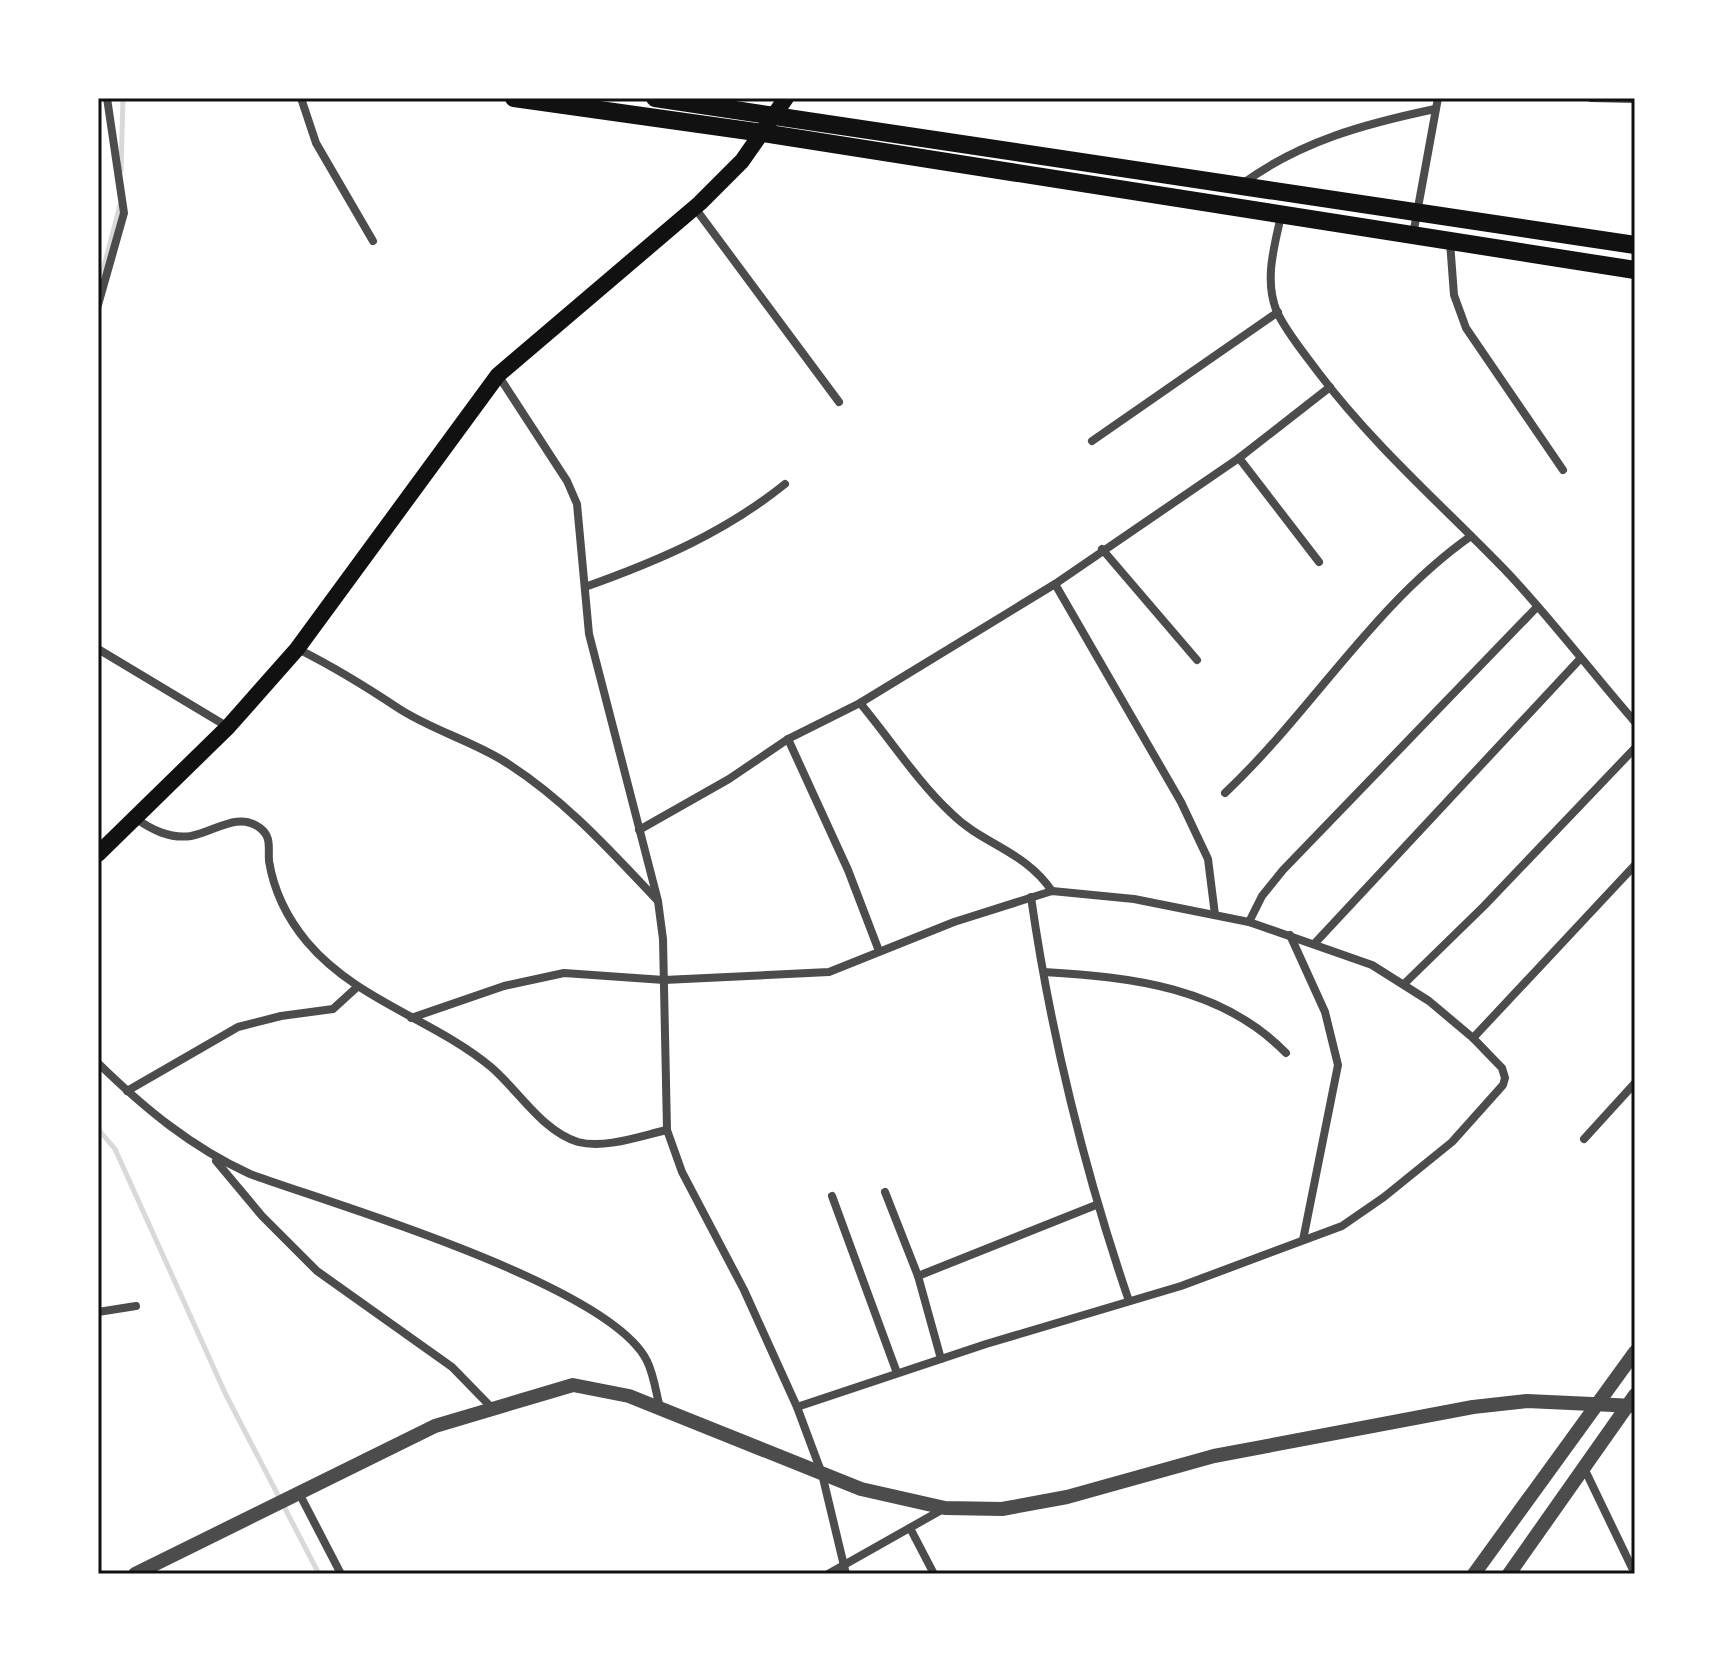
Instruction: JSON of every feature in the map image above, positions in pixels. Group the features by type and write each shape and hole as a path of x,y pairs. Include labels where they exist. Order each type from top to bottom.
{"main road":[{"path":"514,98 763,133 1635,270"},
{"path":"655,98 1635,245"},
{"path":"98,854 228,727 297,649 498,375 695,207 742,161 786,98"}],"street":[{"path":"98,305 124,213 107,98"},
{"path":"301,98 316,143 373,241"},
{"path":"1412,236 1438,98"},
{"path":"1591,98 1635,99"},
{"path":"1238,187 1276,160 1317,140 1363,125 1435,109"},
{"path":"695,207 839,402"},
{"path":"1281,216 1270,288 1278,312 1330,387 1393,460 1471,536 1635,722"},
{"path":"1450,241 1454,295 1466,328 1563,470"},
{"path":"1092,441 1278,312"},
{"path":"498,375 567,481 577,504 589,634 658,901 663,939 667,1130 682,1172 744,1290 797,1407 822,1474 846,1569"},
{"path":"639,830 716,787 788,739 860,703 1055,584 1239,458 1330,387"},
{"path":"1239,458 1319,562"},
{"path":"585,587 686,548 753,510 785,484"},
{"path":"1225,793 1262,758 1389,608 1437,560 1471,536"},
{"path":"1102,549 1197,660"},
{"path":"1055,584 1181,802 1208,859 1215,915"},
{"path":"1249,922 1262,896 1283,870 1536,608"},
{"path":"98,649 228,727"},
{"path":"297,649 347,673 399,709 503,761 538,785 608,847 658,901"},
{"path":"1315,943 1580,659"},
{"path":"860,703 950,812 969,828 1017,854 1041,875 1052,891"},
{"path":"788,739 848,870 879,951"},
{"path":"1404,984 1484,906 1635,748"},
{"path":"135,818 168,835 191,836 227,823 249,822 262,829 270,840 276,894 308,942 356,988 491,1067 564,1137 596,1145 667,1130"},
{"path":"1473,1038 1635,865"},
{"path":"411,1018 504,986 564,973 664,980 829,972 879,951 1052,891 1134,899 1249,922 1372,965 1404,984 1473,1038 1502,1068 1505,1078 1493,1097 1452,1142 1384,1197 1342,1226 1129,1301 797,1407"},
{"path":"1031,897 1044,972 1096,1205 1129,1301"},
{"path":"1290,935 1325,1012 1338,1065 1303,1240"},
{"path":"1044,972 1114,976 1160,984 1240,1016 1267,1033 1286,1053"},
{"path":"127,1091 238,1027 281,1016 333,1009 356,988"},
{"path":"98,1063 127,1091 213,1157 262,1216 317,1271 452,1367 492,1408"},
{"path":"1584,1139 1635,1083"},
{"path":"213,1157 250,1174 486,1260 571,1296 599,1312 647,1360 660,1409"},
{"path":"885,1192 918,1276 941,1359"},
{"path":"832,1196 897,1373"},
{"path":"918,1276 1096,1205"},
{"path":"98,1312 136,1306"},
{"path":"1474,1574 1635,1352"},
{"path":"135,1574 435,1426 573,1385 629,1396 861,1489 945,1508 1002,1509 1067,1497 1214,1456 1473,1407 1527,1401 1632,1402"},
{"path":"1509,1574 1632,1402"},
{"path":"1584,1468 1635,1574"},
{"path":"294,1498 341,1574"},
{"path":"828,1574 846,1569 945,1508"},
{"path":"910,1528 934,1574"}],"waterway":[{"path":"121,171 123,98"},
{"path":"98,289 120,205"},
{"path":"98,1129 115,1149 226,1395 319,1574"}]}
